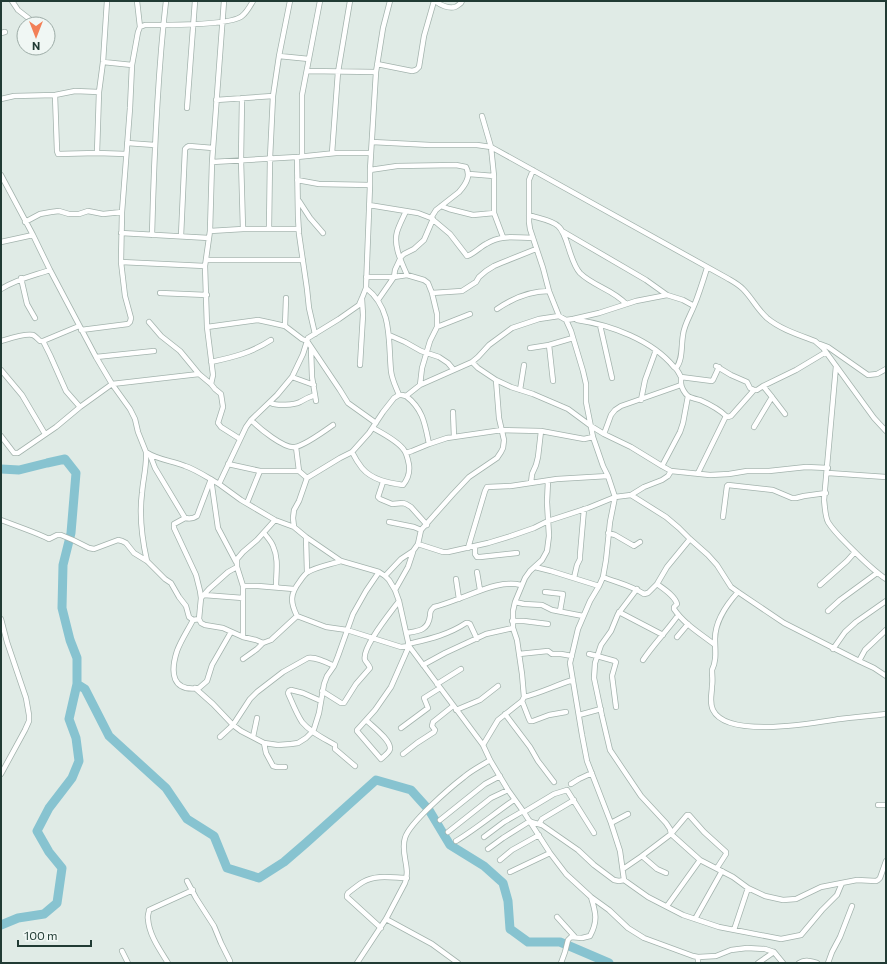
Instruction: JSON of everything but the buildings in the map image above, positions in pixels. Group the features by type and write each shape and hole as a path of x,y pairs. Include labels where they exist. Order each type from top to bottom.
{"street":[{"path":"12,1 18,10 26,16"},
{"path":"97,153 99,92 107,1"},
{"path":"43,341 80,328 128,324 130,322 131,318 125,296 121,262 122,212 132,65 140,27 137,1"},
{"path":"152,235 155,144 166,1"},
{"path":"187,108 195,1"},
{"path":"211,384 213,375 207,327 205,266 210,231 212,162 224,1"},
{"path":"140,27 145,25 222,23 241,17 253,1"},
{"path":"269,229 273,96 290,1"},
{"path":"316,334 309,308 308,289 299,229 296,171 299,157 302,95 320,1"},
{"path":"332,153 338,72 350,1"},
{"path":"219,484 246,427 251,420 271,403 292,377 303,354 308,338 359,305 366,288 370,170 376,72 383,28 390,1"},
{"path":"377,64 412,71 416,70 434,1 446,7 455,7 462,3 462,1"},
{"path":"279,56 309,59"},
{"path":"102,62 132,65"},
{"path":"306,71 376,72"},
{"path":"1,99 14,96 55,95 75,91 99,92"},
{"path":"55,95 58,154 126,154"},
{"path":"216,100 273,96"},
{"path":"242,98 243,229"},
{"path":"482,116 491,147 494,176 494,214 503,237"},
{"path":"372,142 477,145 491,147 740,286 758,309 772,322 819,344 874,418 886,431"},
{"path":"127,143 155,144"},
{"path":"181,236 185,149 189,146 213,148"},
{"path":"212,162 299,157 332,153 371,153"},
{"path":"370,170 397,166 461,165 466,166 469,172 465,183 459,192 436,210 424,240 414,249 401,257 395,270 394,277 378,300"},
{"path":"533,170 530,180 530,229 558,316"},
{"path":"469,174 494,176"},
{"path":"1,175 80,328 112,384 135,418 138,432 148,454 185,518"},
{"path":"297,180 319,184 370,185"},
{"path":"298,200 310,218 323,232"},
{"path":"369,205 418,213 432,218 452,237 467,256 486,244 503,237 533,238"},
{"path":"441,206 473,215 494,214"},
{"path":"25,222 40,214 60,211 74,214 88,211 103,214 122,212"},
{"path":"406,211 398,228 396,237 397,249 408,275"},
{"path":"529,215 558,225 562,231 574,263 580,273 589,280 622,299 626,304"},
{"path":"210,231 243,229 299,229"},
{"path":"562,231 646,280 667,295 683,300 694,306"},
{"path":"122,233 209,238"},
{"path":"1,242 33,235"},
{"path":"432,293 462,291 476,282 479,277 494,266 536,249"},
{"path":"206,260 303,260"},
{"path":"121,262 205,266"},
{"path":"676,368 679,365 686,323 694,306 707,268"},
{"path":"1,288 21,278 50,270"},
{"path":"366,277 394,277 408,275 424,280 428,283 437,314 437,327 430,341 422,368 420,385"},
{"path":"21,278 27,304 35,318"},
{"path":"366,288 371,291 384,311 389,335 392,378 399,395"},
{"path":"497,309 519,296 539,291 549,291"},
{"path":"160,293 206,295"},
{"path":"406,396 420,385 472,362 489,345 512,328 539,319 558,316 566,320 573,319 600,313 645,298 667,295"},
{"path":"285,326 286,298"},
{"path":"360,365 363,315 362,298"},
{"path":"437,327 470,314"},
{"path":"573,319 615,329 628,334 656,350 676,368 681,377 681,385 688,396 708,404 721,411 726,416"},
{"path":"207,327 258,320 285,326 307,341 348,403 374,426 401,446 408,459 410,474 403,485 383,482 365,472 352,452"},
{"path":"566,320 581,362 586,384 586,402 593,437 615,496 608,533 603,577 590,601 578,629 570,663 587,761 620,851 624,880"},
{"path":"149,322 161,336 180,351 199,374 221,394 223,407 218,423 221,427 240,439"},
{"path":"600,325 612,378"},
{"path":"1,341 24,335 34,335 40,341 43,341 66,391 80,407"},
{"path":"389,335 421,351 435,354 454,369"},
{"path":"530,348 549,345 573,338"},
{"path":"211,362 252,351 271,340"},
{"path":"819,344 828,346 868,375 877,374 886,369"},
{"path":"549,345 553,381"},
{"path":"311,347 312,377 316,401"},
{"path":"641,400 645,380 656,350"},
{"path":"96,357 154,351"},
{"path":"726,416 731,416 754,390 757,390 796,370 826,352"},
{"path":"472,362 496,380 568,409 604,434 631,447 671,471 710,475 806,467 886,477"},
{"path":"520,390 524,365"},
{"path":"836,366 826,493 824,500 827,521 855,552 877,573 886,579"},
{"path":"681,377 712,381 714,380 718,367 730,375 747,382 750,388 754,390"},
{"path":"1,370 22,395 45,434"},
{"path":"1,436 14,453 16,453 56,427 80,407 112,384 199,374"},
{"path":"292,377 314,385"},
{"path":"395,590 408,567 413,551 418,544 421,530 469,477 497,458 503,448 504,440 499,418 496,380"},
{"path":"604,434 611,415 621,406 681,385"},
{"path":"763,386 785,414"},
{"path":"271,403 274,405 299,403 309,396 314,395"},
{"path":"294,527 294,510 308,478 352,452 363,441 394,398 399,395 406,396 415,405 423,417 429,444"},
{"path":"662,466 680,432 688,396"},
{"path":"754,427 772,397"},
{"path":"453,412 454,437"},
{"path":"698,473 726,416"},
{"path":"251,420 282,444 296,447 333,425"},
{"path":"406,453 412,452 429,444 454,437 502,430 540,431 584,439 593,437"},
{"path":"531,483 532,474 538,458 540,431"},
{"path":"296,447 299,471"},
{"path":"148,454 194,469 275,520 294,527 306,538 341,561 379,572 385,576 395,590 399,601 408,645 482,745 514,800 523,811 550,853 566,874 628,928 644,938 698,957 716,956 731,950 747,948 766,949 774,952 783,963"},
{"path":"147,561 142,541 141,523 142,493 148,454"},
{"path":"228,464 260,471 299,471 308,478"},
{"path":"247,503 260,471"},
{"path":"418,544 443,552 468,548 511,536 615,496 631,495 644,487 662,480 668,476 671,471"},
{"path":"723,517 729,474"},
{"path":"468,548 487,487 511,486 557,479 608,476"},
{"path":"211,479 198,516 189,519 185,518 174,524 174,528 196,576 202,597 199,619 201,623 205,625 223,628 263,644"},
{"path":"211,479 218,528 236,564 243,586 243,636"},
{"path":"548,481 547,502 549,536 547,551 542,560 525,578 521,585 515,602 512,621 517,640 522,674 523,699 530,721 549,715 566,712"},
{"path":"383,482 378,497 380,499 392,504 406,504 411,507 427,525"},
{"path":"728,485 773,490 792,498 826,493"},
{"path":"631,495 666,517 708,554 731,587 738,592 784,623 886,676"},
{"path":"574,578 580,559 584,509"},
{"path":"1,520 16,524 49,538 57,535 62,536 83,546 94,549 118,540 126,543 134,553 147,561 171,583 186,606 189,617 193,620"},
{"path":"202,597 236,564 237,559 243,552 250,547 275,520"},
{"path":"389,522 414,527 421,530"},
{"path":"264,533 273,545 277,567 276,587"},
{"path":"608,533 615,535 634,546 640,542"},
{"path":"306,538 307,572"},
{"path":"603,577 628,585 644,594 647,594 658,584 667,567 690,539"},
{"path":"475,546 475,554 477,557 517,553"},
{"path":"385,576 400,559 413,551"},
{"path":"820,585 855,552"},
{"path":"341,561 307,572 294,589 292,595 293,607 297,616 326,627 347,630 401,648 442,636 468,622 477,639"},
{"path":"535,567 599,586"},
{"path":"195,688 213,704 232,725 264,743 286,745 298,743 306,738 312,732 316,722 326,676 334,666 353,614 379,572"},
{"path":"476,572 480,590"},
{"path":"828,611 840,600 877,573"},
{"path":"456,579 459,599"},
{"path":"406,633 418,631 424,628 427,625 432,608 480,590 503,584 521,585"},
{"path":"658,584 673,596 677,604 674,607 675,610 688,624 715,645"},
{"path":"243,586 294,589"},
{"path":"637,589 619,612 601,645 595,663 594,678 610,750 640,796 666,823 671,834 700,860 733,877 748,888 765,896 783,900 796,899 821,887 857,880 876,881 878,880 886,861"},
{"path":"545,592 563,594 560,611"},
{"path":"738,592 732,598 715,632 716,660 712,670 711,703 714,711 723,720 732,724 757,727 794,726 886,714"},
{"path":"202,597 244,598"},
{"path":"322,691 341,703 344,703 356,684 370,668 365,660 365,652 372,638 399,601"},
{"path":"833,648 845,632 856,622 886,601"},
{"path":"515,602 542,606 552,610 583,616"},
{"path":"619,612 664,635"},
{"path":"243,659 271,640 297,616"},
{"path":"1,618 7,642 26,698 29,715 29,721 25,730 1,774"},
{"path":"643,660 676,618"},
{"path":"193,620 199,619"},
{"path":"193,620 177,650 175,658 175,680 182,687 199,688 206,681 212,665 231,632"},
{"path":"512,621 548,624"},
{"path":"678,637 688,624"},
{"path":"423,665 486,634 513,628"},
{"path":"858,661 865,650 886,630"},
{"path":"366,720 384,737 389,745 390,749 388,753 381,759 357,732 357,730 366,720 375,710 390,687 408,645"},
{"path":"519,654 548,651 552,654 572,656"},
{"path":"589,654 616,662 612,676 616,707"},
{"path":"220,737 232,725 253,695 283,672 308,658 313,658 334,666"},
{"path":"401,728 428,708 424,698 461,669"},
{"path":"482,745 498,720 523,699 573,680"},
{"path":"403,754 434,732 435,730 432,726 433,722 454,708 480,700 498,686"},
{"path":"321,701 303,693 291,690 288,693 301,720 312,732 335,745 335,749 354,766"},
{"path":"579,716 600,709"},
{"path":"505,714 554,782"},
{"path":"253,737 257,718"},
{"path":"264,743 266,753 273,766 285,767"},
{"path":"357,963 381,928 406,884 408,872 404,849 405,837 420,817 432,805 465,776 490,760"},
{"path":"572,784 592,773"},
{"path":"440,820 485,784 500,776"},
{"path":"448,832 491,798 508,790"},
{"path":"484,837 504,822 554,794 565,790 568,791 594,833"},
{"path":"456,841 514,800"},
{"path":"538,824 542,819 574,800"},
{"path":"878,805 886,805"},
{"path":"611,824 628,814"},
{"path":"623,868 671,834 686,816 689,815 704,832 726,852 717,868"},
{"path":"488,849 530,822 542,825 578,850 594,865 614,880 624,880 648,897 683,915 719,927 780,939 801,935 837,895 842,883"},
{"path":"500,860 512,850 539,835"},
{"path":"510,872 550,853"},
{"path":"642,856 658,869 666,873"},
{"path":"667,906 700,860"},
{"path":"695,919 722,871"},
{"path":"381,928 347,897 348,893 371,878 408,878"},
{"path":"187,881 214,926 230,961"},
{"path":"734,930 748,888"},
{"path":"168,963 154,940 147,918 149,910 193,890"},
{"path":"561,963 568,940 571,937 582,938 590,936 596,920 591,897"},
{"path":"828,963 852,906"},
{"path":"557,917 574,937"},
{"path":"386,919 432,944 458,963"},
{"path":"122,951 128,963"},
{"path":"758,963 774,952"},
{"path":"698,957 698,963"},
{"path":"799,963 807,960 817,963"}],"waterway":[{"path":"1,469 19,470 65,459 76,473 71,533 63,565 62,608 70,640 77,658 77,684 69,719 76,738 79,761 72,778 49,808 37,831 49,852 62,868 57,903 44,914 18,918 1,925"},
{"path":"77,684 85,689 109,736 166,788 187,819 214,836 227,868 259,878 284,862 376,780 411,790 429,810 450,845 484,866 503,883 508,901 510,929 528,942 560,942 609,963"}]}
